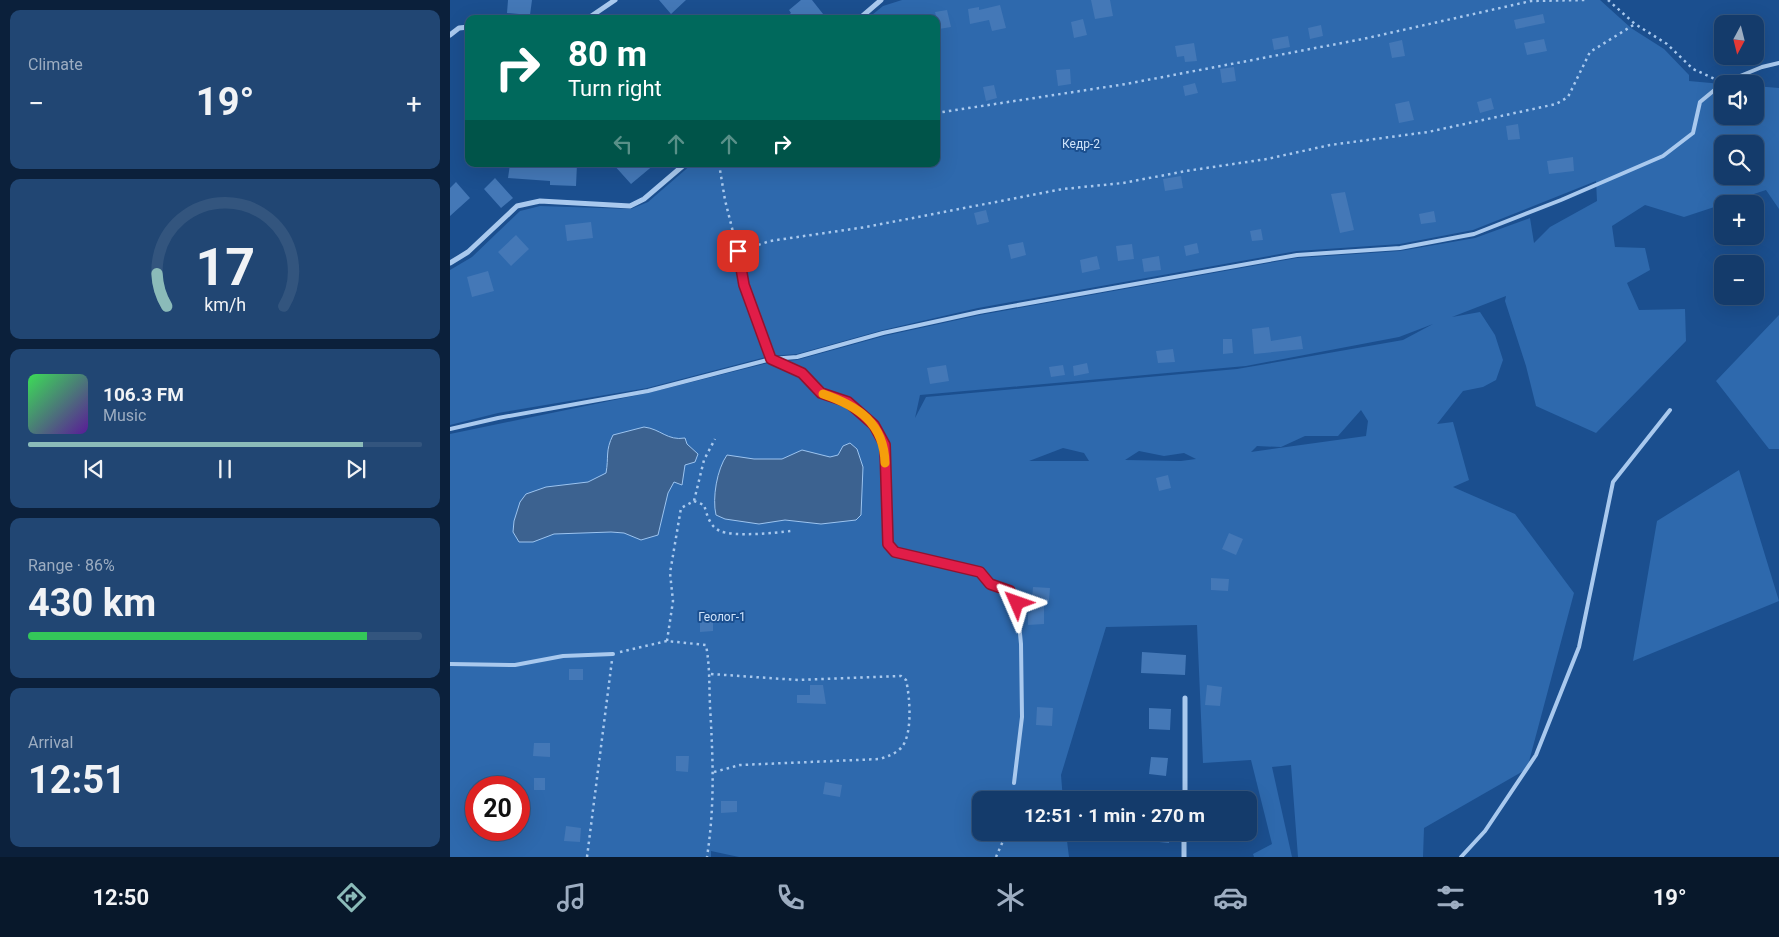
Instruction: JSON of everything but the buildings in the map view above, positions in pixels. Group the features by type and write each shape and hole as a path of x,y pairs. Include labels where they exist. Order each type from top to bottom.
{"street":[{"path":"593,15 615,0"},
{"path":"864,15 881,0"},
{"path":"450,35 459,28 465,27"},
{"path":"450,264 468,252 517,206 540,201 630,206 644,199 681,167"},
{"path":"1185,698 1185,791"},
{"path":"1184,841 1184,857"}],"lane":[{"path":"1741,75 1762,66 1779,63"},
{"path":"450,429 498,418 648,390 771,359 797,357 883,333 979,312 1287,256 1400,248 1474,234 1561,200 1664,156 1693,133 1700,102 1714,90"},
{"path":"738,251 744,285 771,359 802,373 821,393 848,402 874,425 885,445 888,544 895,552 980,572 990,584 1010,591 1017,603 1021,644 1022,717 1014,783"},
{"path":"1461,857 1485,831 1536,755 1579,648 1613,482 1670,410"},
{"path":"450,664 515,665 563,656 613,654"}],"path":[{"path":"940,112 1029,100 1173,75 1363,39 1531,1 1584,0"},
{"path":"1608,0 1635,24 1667,44 1693,69 1714,79"},
{"path":"720,167 725,200 738,251 770,241 866,227 1063,188 1123,183 1186,170 1267,159 1330,145 1428,132 1556,104 1568,97 1590,52 1635,24"},
{"path":"667,641 673,601 670,573 681,508 694,501 704,460 715,440"},
{"path":"694,501 704,505 708,520 720,531 763,535 791,531"},
{"path":"587,857 613,654 667,641 706,645 711,674 710,698 714,772 713,816 707,857"},
{"path":"711,674 798,680 900,676 906,680 910,695 908,736 902,747 892,755 880,759 740,765 714,772"},
{"path":"996,857 1003,841"}],"green space":[{"path":"902,0 1600,0 1631,28 1664,49 1689,75 1689,81 1714,83 1714,125 1764,125 1764,87 1779,88 1779,209 1766,190 1751,195 1714,195 1714,207 1684,217 1645,205 1612,226 1615,247 1645,248 1650,270 1627,283 1639,310 1685,309 1686,341 1596,433 1536,406 1526,366 1505,301 1506,296 1452,317 1480,312 1495,335 1503,360 1496,380 1483,387 1463,391 1437,424 1453,422 1469,480 1453,487 1515,514 1574,593 1527,769 1424,828 1423,857 1298,857 1291,765 1272,767 1292,857 1254,857 1253,854 1272,844 1251,760 1203,763 1197,625 1106,627 1061,775 1062,791 972,791 972,841 1067,841 1069,857 739,857 711,851 711,857 450,857 450,434 648,393 772,362 797,360 884,336 980,315 1297,258 1400,251 1475,238 1530,218 1534,243 1550,227 1597,201 1596,181 1473,230 1400,244 1297,251 978,308 883,330 797,354 770,356 647,388 498,413 450,425 450,270 472,257 520,211 540,206 631,209 648,202 689,167 940,167 940,15 872,15 883,6","holes":["1433,324 1403,340 1237,369 926,397 915,418 920,395 1246,366 1399,337","1361,410 1368,421 1366,436 1251,452 1257,446 1281,447 1305,436 1338,436","1063,448 1084,453 1089,461 1029,461","1139,451 1164,456 1184,453 1196,459 1181,461 1125,460"]},
{"path":"1779,315 1779,449 1769,449 1716,381"},
{"path":"1739,470 1779,601 1633,661 1657,521"}],"shaded area":[{"path":"644,427 673,438 685,438 687,444 698,454 695,462 685,465 682,485 674,482 668,493 658,535 641,540 624,533 611,532 554,534 533,542 519,542 513,532 514,521 520,502 526,494 546,487 588,482 606,473 608,450 613,435"},
{"path":"850,443 857,449 863,467 861,515 856,520 821,524 785,520 759,524 725,519 716,515 716,484 720,468 727,455 754,459 782,459 802,450 830,457 838,455 843,446"}],"slow traffic":[{"path":"823,394 848,402 874,425 885,445 885,463"}],"route":[{"path":"738,251 744,285 771,359 802,373 821,393 848,402 874,425 885,445 888,544 895,552 980,572 990,584 1010,591 1017,603"}],"park label":[{"name":"Кедр-2","path":"1081,144"},
{"name":"Геолог-1","path":"722,617"}]}
